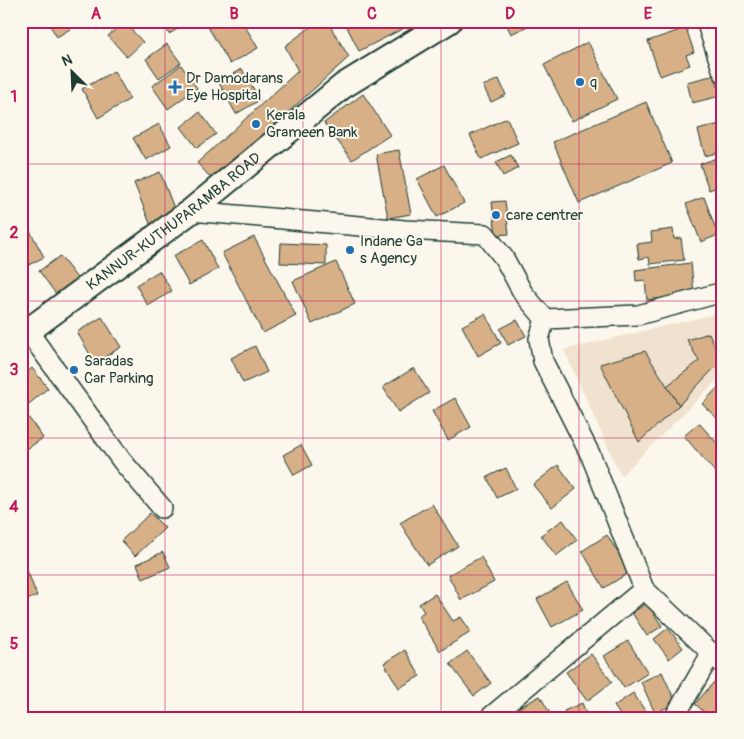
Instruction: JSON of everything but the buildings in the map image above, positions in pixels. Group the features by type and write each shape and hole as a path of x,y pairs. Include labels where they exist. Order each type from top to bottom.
{"main road":[{"name":"KANNUR-KUTHUPARAMBA ROAD","path":"24,333 191,211 343,86 443,23"}],"street":[{"path":"706,21 723,72"},
{"path":"191,211 405,230 485,234 504,258 523,293 545,319"},
{"path":"545,319 638,315 723,292"},
{"path":"545,319 538,339 543,361 591,456 644,589 717,659 674,718"},
{"path":"24,333 122,461 162,508"},
{"path":"489,718 644,589"}],"shaded area":[{"path":"723,312 723,374 621,476 564,350"}],"place":[{"name":"q","path":"580,82"},
{"name":"Dr Damodarans Eye Hospital","path":"175,87"},
{"name":"Kerala Grameen Bank","path":"256,124"},
{"name":"care centrer","path":"496,215"},
{"name":"Indane Ga s Agency","path":"350,250"},
{"name":"Saradas Car Parking","path":"74,370"}]}
